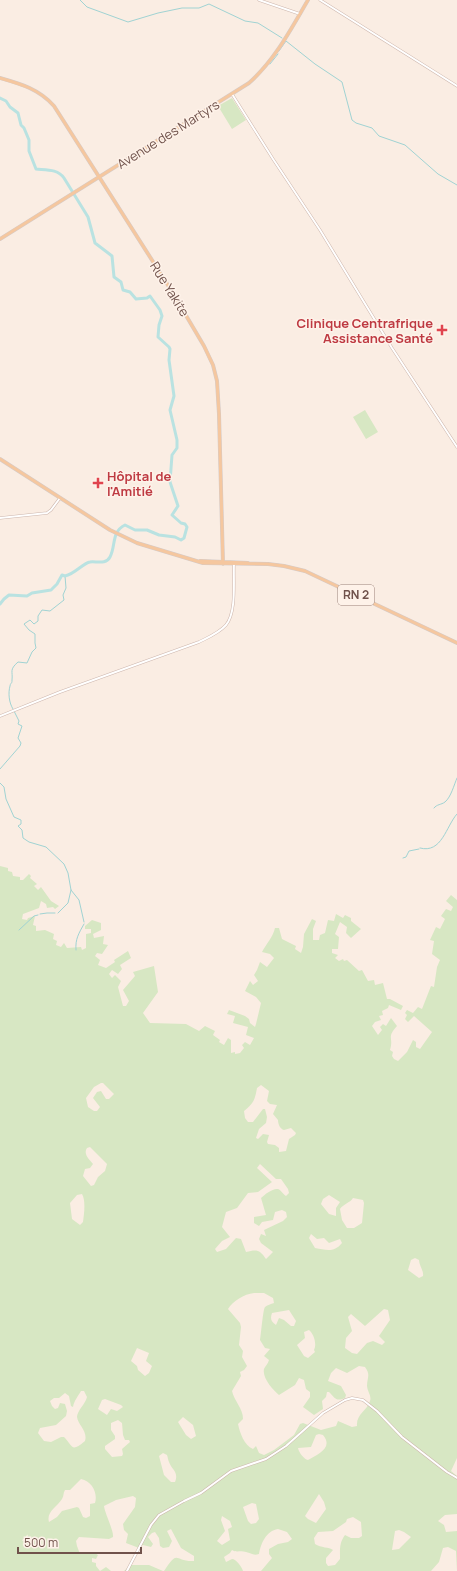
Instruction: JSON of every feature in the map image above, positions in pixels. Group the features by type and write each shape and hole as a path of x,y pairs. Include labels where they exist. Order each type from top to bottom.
{"main road":[{"name":"Avenue des Martyrs","path":"0,239 249,83 266,66 284,41 308,0"},
{"name":"Rue Yakite","path":"0,78 32,88 50,101 100,176 204,346 214,369 217,381 220,432 221,563"},
{"name":"RN 2","path":"0,459 117,534 155,549 197,561 284,566 305,570 457,643"}],"street":[{"path":"259,0 300,14"},
{"path":"320,0 457,86"},
{"path":"232,94 320,230 391,346 457,447"},
{"path":"0,518 48,513 60,498"},
{"path":"0,716 60,692 199,642 219,631 226,624 231,614 234,563"},
{"path":"127,1571 151,1525 159,1515 177,1504 201,1493 231,1471 266,1459 286,1446 323,1412 345,1400 352,1398 363,1400 377,1411 402,1436 447,1472 457,1478"}],"green space":[{"path":"232,98 246,120 232,129 218,106"},
{"path":"365,410 378,432 366,439 353,417"},
{"path":"0,866 8,868 8,871 12,872 13,876 20,877 20,880 23,880 29,874 31,876 30,878 37,884 34,886 38,890 41,887 51,901 59,906 55,909 53,907 47,908 46,904 41,901 39,908 23,914 22,919 27,920 28,918 35,916 33,925 36,926 36,931 45,930 54,934 53,939 57,941 56,945 61,947 64,943 67,948 81,947 82,950 86,948 86,934 91,933 91,929 85,929 85,926 92,920 101,923 101,930 93,934 94,938 104,936 103,944 108,945 102,954 97,953 95,956 100,960 98,965 106,968 115,962 114,960 128,951 131,958 120,965 122,969 118,974 112,970 109,974 112,978 115,975 121,981 118,987 123,1006 126,1006 129,1001 123,990 135,976 133,972 154,966 158,992 143,1013 150,1023 186,1024 199,1031 205,1026 215,1031 213,1035 224,1045 228,1038 231,1040 231,1053 235,1052 235,1054 240,1053 244,1048 242,1045 245,1042 250,1045 254,1038 246,1035 248,1027 233,1023 235,1016 227,1014 229,1010 245,1016 255,1027 261,1003 256,997 245,991 250,981 253,985 258,981 254,975 260,962 267,967 274,958 270,954 262,952 275,928 279,928 282,939 296,946 295,949 301,953 304,934 312,919 316,921 313,929 313,940 319,940 320,935 325,933 328,920 334,921 336,914 343,918 345,915 351,918 351,921 361,929 351,938 346,933 347,927 340,922 335,934 339,937 338,949 332,949 332,953 338,955 335,958 339,961 343,959 344,961 347,960 359,971 362,970 368,981 374,980 375,985 383,983 387,999 390,999 403,1006 401,1010 389,1005 388,1008 382,1011 383,1015 379,1016 381,1020 375,1022 372,1026 378,1035 382,1030 380,1027 383,1024 386,1026 391,1018 397,1026 391,1035 390,1050 393,1052 392,1056 394,1059 398,1061 407,1052 413,1040 416,1042 416,1047 420,1049 432,1032 414,1016 408,1022 405,1019 407,1015 405,1013 407,1010 413,1013 418,1007 422,1009 431,986 434,987 437,967 440,960 432,954 434,941 430,940 436,927 440,929 445,919 441,916 446,909 451,911 453,907 446,901 451,895 457,900 457,1458 451,1471 457,1476 457,1514 445,1515 438,1521 444,1525 446,1532 457,1531 457,1571 456,1551 448,1547 443,1548 439,1562 431,1571 261,1571 272,1558 269,1554 269,1549 292,1539 287,1532 278,1529 267,1535 261,1546 259,1554 254,1555 244,1551 232,1550 224,1557 226,1562 232,1559 235,1560 243,1571 164,1571 175,1558 194,1561 194,1556 181,1548 171,1529 167,1531 172,1541 169,1547 163,1548 160,1546 159,1538 155,1532 148,1537 153,1544 151,1547 143,1545 139,1548 126,1543 128,1534 124,1530 123,1524 135,1507 136,1498 133,1496 116,1500 104,1506 113,1537 109,1539 79,1537 76,1541 80,1554 91,1553 98,1555 96,1559 92,1558 92,1562 96,1563 96,1566 100,1571 0,1571","holes":["101,1083 103,1083 114,1094 109,1099 106,1099 101,1091 97,1092 93,1098 100,1107 97,1111 94,1111 88,1107 86,1098 94,1087","261,1085 269,1091 267,1101 270,1104 277,1105 273,1114 278,1120 280,1127 284,1130 291,1128 296,1133 289,1139 286,1151 279,1152 279,1148 275,1145 268,1144 267,1142 269,1135 263,1134 258,1139 256,1138 259,1129 266,1123 267,1117 265,1109 263,1109 253,1122 248,1122 245,1118 244,1111 254,1101 257,1088","90,1147 107,1164 105,1171 98,1177 94,1185 91,1186 83,1176 85,1169 90,1168 93,1164 86,1154 87,1148","260,1164 276,1179 281,1179 288,1189 289,1193 286,1196 280,1190 276,1189 271,1190 261,1198 266,1215 254,1217 254,1223 259,1226 262,1222 273,1220 275,1212 282,1210 286,1212 287,1217 283,1221 264,1230 266,1236 261,1234 259,1239 261,1243 273,1252 266,1259 258,1251 246,1252 241,1239 236,1238 226,1249 217,1252 215,1249 222,1241 230,1237 222,1227 226,1212 237,1208 248,1193 258,1192 272,1182 257,1168","82,1194 84,1200 84,1211 83,1222 80,1225 72,1219 70,1203 77,1195","329,1195 340,1202 336,1208 336,1216 329,1214 321,1204 323,1199","353,1198 363,1200 362,1223 354,1228 347,1228 342,1220 340,1209","311,1234 317,1239 324,1238 329,1243 340,1239 342,1243 339,1246 333,1250 315,1248 309,1238","415,1258 419,1260 423,1276 419,1278 408,1270 411,1260","254,1293 264,1293 273,1298 274,1303 265,1307 264,1309 260,1340 265,1348 270,1349 264,1356 269,1360 264,1369 266,1380 279,1395 295,1385 299,1378 304,1380 306,1389 310,1392 310,1397 303,1407 314,1415 323,1409 322,1401 326,1397 327,1392 329,1392 334,1398 345,1398 346,1395 341,1386 328,1381 331,1373 336,1368 347,1373 359,1366 365,1367 368,1374 367,1386 370,1399 369,1404 358,1418 357,1426 352,1427 338,1421 336,1426 321,1430 303,1423 300,1424 294,1435 274,1450 264,1455 259,1453 256,1446 253,1449 247,1445 241,1435 238,1424 243,1419 243,1415 232,1391 241,1376 240,1372 247,1366 242,1357 243,1351 239,1345 240,1323 228,1309 239,1298","384,1309 388,1310 390,1320 379,1336 385,1342 382,1345 373,1341 367,1343 357,1354 352,1353 345,1348 346,1338 352,1331 348,1317 351,1314 365,1326","289,1310 296,1321 294,1326 291,1326 279,1318 276,1325 271,1318 272,1313","309,1330 314,1339 315,1352 308,1358 304,1356 297,1345 305,1338 304,1332","137,1348 149,1353 146,1361 152,1366 149,1373 145,1376 131,1361","81,1391 84,1391 87,1397 78,1412 77,1417 84,1431 86,1437 85,1441 77,1447 73,1447 64,1437 51,1442 44,1441 38,1433 40,1428 56,1425 66,1416 67,1411 65,1404 60,1403 58,1408 55,1409 50,1401 54,1398 59,1398 65,1393 69,1396 71,1406 73,1407","105,1399 123,1407 117,1411 111,1409 107,1415 98,1409 102,1400","183,1417 193,1425 196,1436 191,1439 186,1435 178,1422","118,1420 122,1423 125,1440 129,1440 130,1442 122,1449 122,1456 112,1457 105,1449 105,1446 115,1439 115,1436 111,1430 111,1423","316,1435 323,1435 327,1444 323,1450 308,1460 301,1454 298,1448 311,1447","163,1453 167,1455 170,1465 176,1473 175,1482 171,1482 164,1475 159,1456","81,1479 88,1482 96,1495 95,1503 90,1504 90,1516 86,1518 83,1517 79,1508 77,1507 62,1511 57,1517 49,1522 48,1518 50,1512 62,1499 65,1490 70,1490","319,1494 326,1509 316,1523 305,1516","252,1503 256,1504 259,1519 256,1523 251,1524 248,1521 243,1507","222,1516 230,1521 232,1527 228,1529 230,1540 222,1545 217,1541 225,1531 221,1520","353,1517 361,1522 362,1536 359,1538 351,1538 345,1535 341,1544 340,1559 335,1565 328,1566 326,1563 326,1558 333,1550 315,1544 314,1538 318,1532 333,1531 346,1522 347,1519","399,1530 411,1537 399,1549 392,1550 395,1531"]},
{"path":"131,1565 149,1565 163,1571 124,1571"},
{"path":"106,1567 111,1571 100,1571"}],"waterway":[{"path":"80,0 87,7 128,22 158,13 182,8 199,8 209,4 245,21 258,23 282,38"},
{"path":"279,51 286,41 315,64 342,82 352,120 356,123 372,128 379,136 405,145 438,174 457,185"},
{"path":"270,64 278,54"},
{"path":"0,98 6,101 10,107 18,113 21,125 24,128 29,140 29,151 36,169 55,171 64,178 88,217 95,243 112,256 114,277 121,282 123,290 130,292 136,299 147,298 150,296 160,310 162,316 159,325 158,337 170,349 169,360 174,396 170,410 177,440 177,448 172,455 170,482 178,506 172,515 187,527 184,538 181,540 175,537 159,535 147,530 135,530 125,525 118,531 114,540 112,553 106,561 87,563 69,575 62,575 57,584 51,590 32,593 27,596 9,595 0,604"},
{"path":"13,709 9,695 9,689 12,683 12,669 18,662 27,663 32,652 36,648 35,634 24,624 30,620 34,624 38,621 38,616 42,610 50,611 64,600 63,595 66,588 65,576"},
{"path":"0,769 21,743 18,738 22,726 18,724 19,721 14,711"},
{"path":"434,808 447,800 457,778"},
{"path":"0,783 4,787 6,799 14,817 21,820 21,824 18,826 22,830 23,838 29,842 46,847 64,864 68,873 71,890 79,900 84,922"},
{"path":"420,848 427,849 434,847 443,838 457,814"},
{"path":"403,858 406,857 409,851 419,849"},
{"path":"58,913 68,903 71,890"},
{"path":"40,914 55,913"},
{"path":"19,930 34,916 38,915"},
{"path":"76,950 77,939 84,924"}],"place":[{"name":"Clinique Centrafrique Assistance Santé","path":"442,330"},
{"name":"Hôpital de l'Amitié","path":"98,483"}]}
